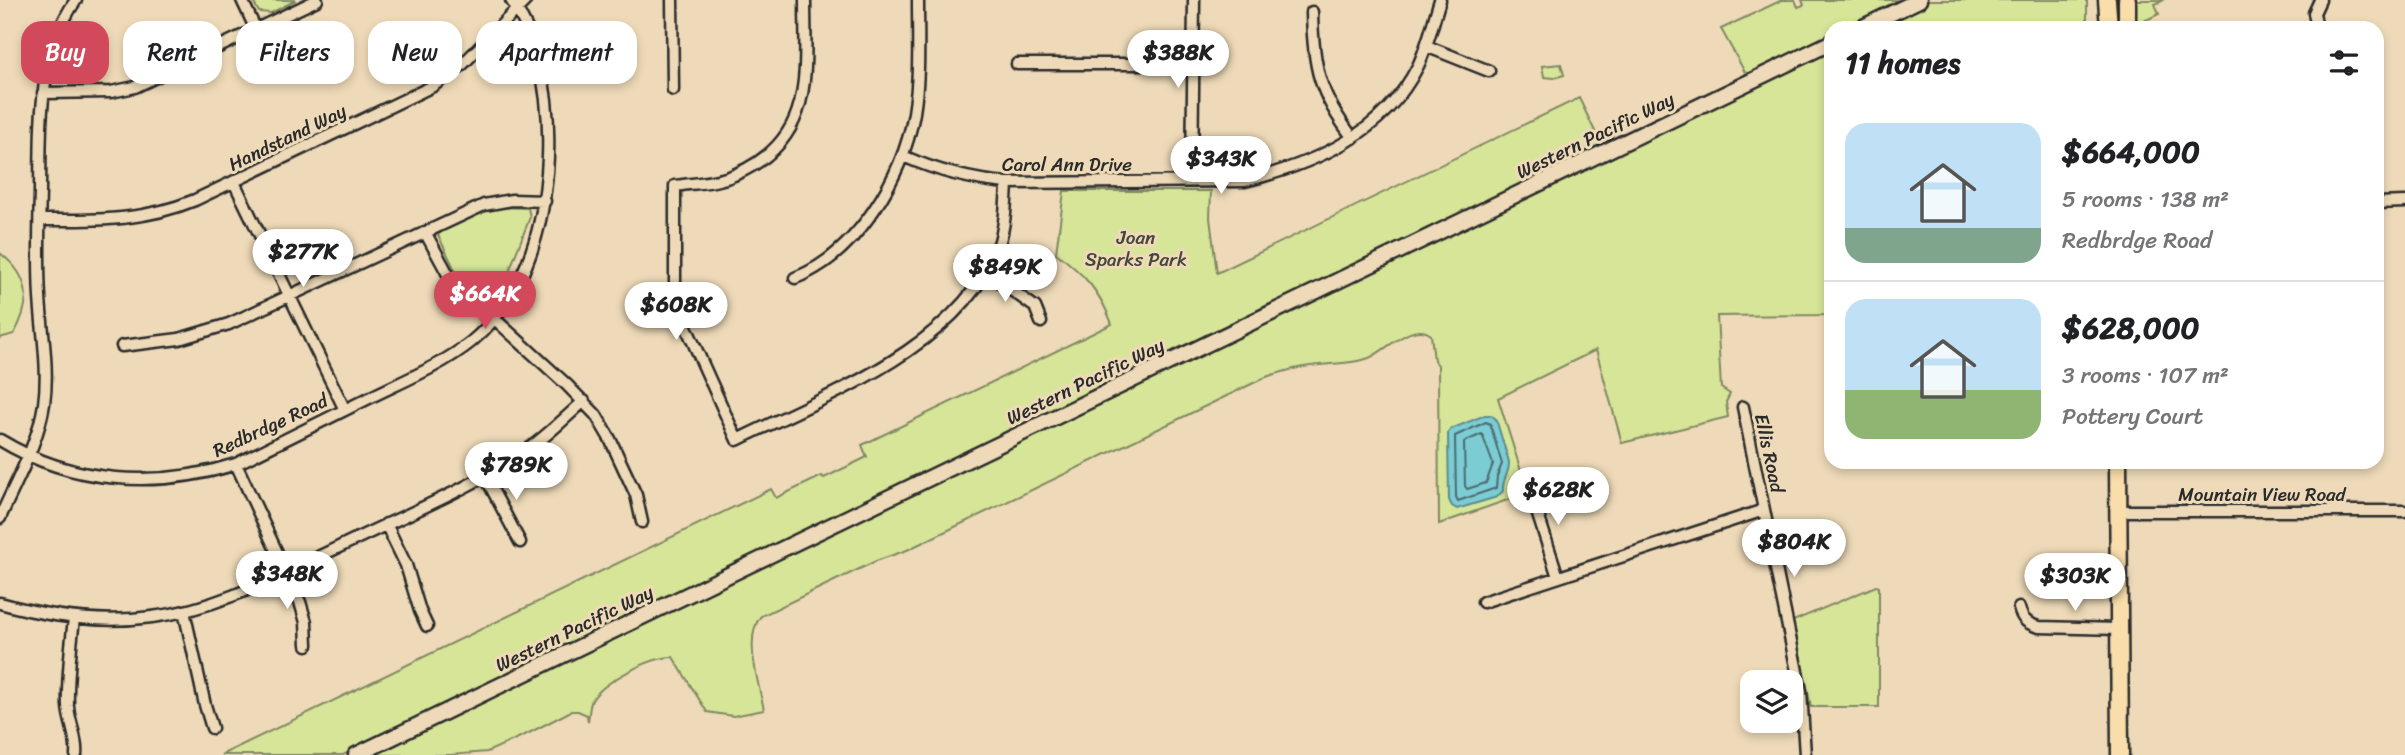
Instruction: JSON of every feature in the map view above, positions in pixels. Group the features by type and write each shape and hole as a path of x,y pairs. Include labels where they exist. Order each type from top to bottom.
{"main road":[{"path":"2107,0 2108,21"},
{"path":"2127,0 2127,21"},
{"path":"2118,469 2120,755"}],"street":[{"path":"0,518 39,426 46,384 40,292 43,93 56,37 76,0"},
{"path":"242,0 252,21"},
{"path":"274,21 317,0"},
{"name":"Handstand Way","path":"40,220 112,220 155,214 234,182 433,86 461,66 514,4 526,0"},
{"path":"672,0 673,90"},
{"path":"805,0 805,87 796,120 778,145 732,177 675,186 675,302 737,440 884,367 916,345 957,309 986,272 999,246 1007,183"},
{"path":"795,278 806,274 830,257 873,215 903,156 914,112 918,71 918,0"},
{"path":"1192,181 1194,0"},
{"name":"Carol Ann Drive","path":"903,156 954,175 979,181 1007,183 1245,181 1280,172 1312,160 1353,138 1390,108 1418,67 1440,0"},
{"path":"1876,21 1919,0"},
{"name":"Redbrdge Road","path":"0,440 28,456 84,474 134,480 178,478 236,464 453,355 472,341 510,296 528,260 545,201 548,148 544,87 532,41 514,4"},
{"path":"1312,12 1318,79 1337,117 1353,138"},
{"path":"43,93 111,92 135,87 236,39"},
{"path":"1426,46 1489,71"},
{"name":"Western Pacific Way","path":"356,755 1824,46"},
{"path":"1017,64 1195,64"},
{"path":"234,182 345,410"},
{"path":"122,346 160,342 229,324 495,202 545,201"},
{"path":"2384,203 2405,202"},
{"path":"425,232 450,278 596,415 636,495 642,522"},
{"path":"986,272 1035,307 1041,322"},
{"path":"0,603 74,618 128,619 184,611 234,596 485,476 524,452 584,401"},
{"name":"Ellis Road","path":"1743,407 1801,691 1805,755"},
{"path":"236,464 304,612 307,645"},
{"path":"485,476 520,542"},
{"path":"1530,487 1558,577"},
{"path":"1483,601 1764,510"},
{"name":"Mountain View Road","path":"2118,511 2405,511"},
{"path":"386,524 407,565 419,611 427,626"},
{"path":"2019,608 2023,618 2039,627 2119,629"},
{"path":"184,611 212,728"},
{"path":"74,618 68,688 69,716 76,755"}],"green space":[{"path":"252,0 296,0 271,13 259,12"},
{"path":"1782,0 1795,0 1798,7 1804,5 1802,0 1905,0 1861,21 1824,21 1824,39 1747,76 1721,29"},
{"path":"1925,0 2087,0 2087,21 1882,21"},
{"path":"2133,0 2164,0 2155,4 2159,14 2144,21 2133,21"},
{"path":"1824,49 1824,315 1717,316 1721,388 1730,394 1726,402 1728,417 1622,443 1596,350 1498,398 1521,471 1512,481 1513,498 1439,524 1438,365 1434,360 1431,335 1416,331 1363,360 1306,366 1266,377 907,550 876,561 761,616 753,636 753,648 764,710 733,716 707,712 673,657 664,658 641,666 607,685 592,700 588,722 587,715 571,711 487,752 365,755"},
{"path":"1561,64 1564,75 1544,77 1542,66"},
{"name":"Joan Sparks Park","path":"1579,98 1602,146 343,755 221,755 771,489 776,498 822,476 824,478 867,457 862,445 1112,324 1090,284 1056,253 1064,191 1211,191 1210,218 1217,273"},
{"path":"494,207 528,208 530,217 500,295 486,299 455,270 438,235 457,221"},
{"path":"0,253 18,271 23,281 26,301 14,334 0,338"},
{"path":"1879,587 1879,707 1811,707 1793,621"}],"water":[{"path":"1485,415 1496,419 1509,462 1503,491 1497,497 1457,509 1449,500 1448,433 1451,429"}]}
